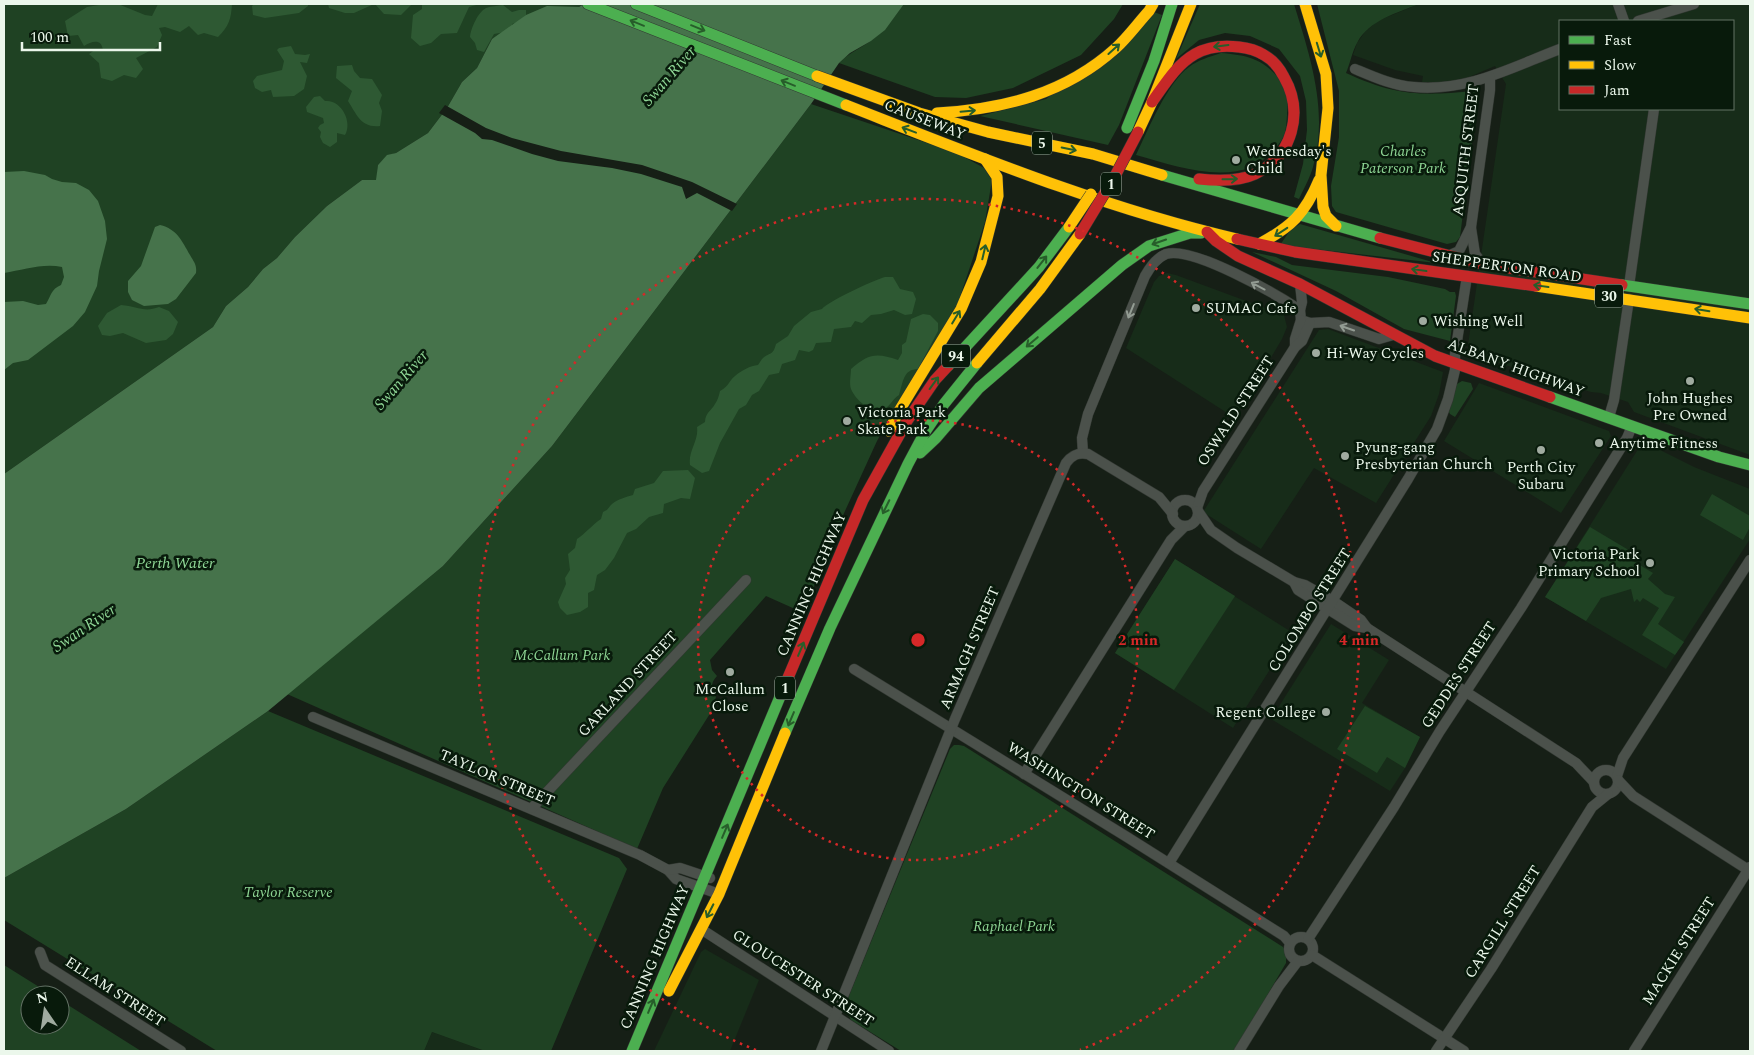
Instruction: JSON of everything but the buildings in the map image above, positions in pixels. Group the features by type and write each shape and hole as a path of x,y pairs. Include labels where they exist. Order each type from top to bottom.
{"main road":[{"name":"CAUSEWAY","path":"588,4 834,101 1063,188 1207,232 1259,244"},
{"name":"CAUSEWAY","path":"636,4 841,86 919,113 988,132 1093,154 1301,216"},
{"path":"919,113 974,111 1023,101 1052,91 1079,77 1117,48 1153,4"},
{"name":"CANNING HIGHWAY","path":"632,1051 864,500 907,421 935,380 1039,267 1069,227 1101,178 1122,136 1154,61 1172,4"},
{"path":"1152,102 1191,4"},
{"path":"1305,4 1326,74 1328,90 1321,175 1323,207 1326,216 1336,226"},
{"path":"1152,102 1179,67 1189,58 1213,47 1230,45 1251,49 1268,56 1284,75 1291,91 1294,106 1292,134 1286,148 1269,167 1257,174 1242,179 1207,180 1164,174"},
{"name":"CANNING HIGHWAY","path":"643,1051 668,993 719,894 768,772 830,628 925,432 964,378 1040,289 1080,234 1115,176 1152,102"},
{"path":"864,500 877,454 903,404 961,309 982,262 998,196 997,177 985,159"},
{"path":"1259,244 1281,232 1301,216 1310,201 1321,175"},
{"name":"SHEPPERTON ROAD","path":"1301,216 1482,264 1750,304"},
{"path":"908,464 931,444 979,388 1127,261 1157,242 1190,233 1207,232"},
{"name":"ALBANY HIGHWAY","path":"1207,232 1215,241 1240,257 1300,284 1435,356 1719,457 1750,465"},
{"name":"SHEPPERTON ROAD","path":"1259,244 1295,252 1750,318"},
{"name":"ALBANY HIGHWAY","path":"1719,457 1734,468 1750,474"}],"street":[{"path":"1618,4 1624,20"},
{"path":"1647,20 1664,18 1694,4"},
{"path":"1356,70 1383,80 1412,87 1452,87 1490,77 1559,48"},
{"name":"ASQUITH STREET","path":"1482,264 1475,254 1471,227 1490,90 1490,77"},
{"path":"1629,286 1654,110"},
{"name":"ASQUITH STREET","path":"1446,256 1459,251 1471,227"},
{"path":"1393,335 1379,339 1329,322 1304,318 1284,300 1245,279 1184,254 1165,255 1150,266 1088,414 1082,438 1083,453 1092,456 1159,497 1193,503 1211,530 1294,582 1306,585 1330,605 1361,620 1367,628 1576,763 1602,794 1611,793 1633,796"},
{"path":"1455,362 1467,276"},
{"path":"1300,284 1304,318"},
{"path":"1609,417 1614,400 1629,299"},
{"name":"OSWALD STREET","path":"1197,509 1203,490 1295,347 1302,341 1304,318"},
{"name":"COLOMBO STREET","path":"1169,864 1416,467 1437,429 1448,399 1455,362"},
{"name":"GEDDES STREET","path":"1308,939 1362,858 1620,449 1632,426"},
{"name":"ARMAGH STREET","path":"821,1051 952,728 1066,464 1070,457 1083,453"},
{"name":"OSWALD STREET","path":"1182,501 1203,490"},
{"path":"1159,497 1180,525 1211,530"},
{"path":"1171,540 1175,505 1182,501"},
{"path":"1024,774 1171,540 1196,520 1197,509"},
{"path":"1611,793 1618,784 1624,758 1750,560"},
{"name":"GARLAND STREET","path":"532,808 746,580"},
{"name":"WASHINGTON STREET","path":"854,669 952,728 1284,936 1290,943"},
{"name":"TAYLOR STREET","path":"313,717 640,855 668,870 676,879 719,894"},
{"path":"1595,785 1596,776 1624,758"},
{"path":"1576,763 1610,771 1633,796 1750,870"},
{"name":"CARGILL STREET","path":"1592,807 1595,785"},
{"name":"CARGILL STREET","path":"1436,1051 1492,969 1592,807 1611,793"},
{"name":"TAYLOR STREET","path":"668,870 680,868 724,882"},
{"name":"MACKIE STREET","path":"1634,1051 1750,870"},
{"name":"GLOUCESTER STREET","path":"701,929 890,1051"},
{"path":"1240,1051 1279,986 1298,961 1308,959 1312,954 1313,948 1308,939 1298,937 1290,943 1288,962 1279,986"},
{"name":"ELLAM STREET","path":"40,952 45,964 181,1051"},
{"path":"1290,954 1298,961"},
{"path":"1312,954 1464,1051"}],"shaded area":[{"path":"118,4 152,16 158,4 232,4 229,22 218,37 204,33 198,35 189,26 180,32 165,27 159,28 162,35 157,47 136,58 143,69 136,78 124,75 112,81 101,78 99,63 89,54 96,49 103,51 101,44 93,42 84,46 78,35 68,36 65,21 87,7"},
{"path":"254,4 308,4 308,6 299,13 265,18 253,15 252,6"},
{"path":"328,4 374,4 354,13 345,13 329,8"},
{"path":"375,4 412,4 401,15 384,14"},
{"path":"422,4 480,4 469,7 457,33 441,34 431,43 420,46 411,38 413,15 422,9"},
{"path":"1419,4 1750,4 1750,455 1634,412 1628,402 1473,355 1468,345 1506,84 1495,66 1455,83 1422,82 1423,76 1395,70 1353,55 1357,43 1377,21"},
{"path":"503,5 512,12 526,10 526,15 518,22 512,24 512,27 505,32 494,34 484,52 477,50 475,43 470,37 473,25 486,8"},
{"path":"291,46 295,54 310,54 307,63 300,62 307,76 304,89 294,96 273,97 271,90 262,92 255,88 253,81 257,76 282,70 284,61 277,50"},
{"path":"352,65 360,78 372,79 382,95 379,103 382,111 380,126 368,125 360,120 348,101 352,91 336,78 337,66"},
{"path":"320,96 325,101 331,101 340,107 348,124 345,135 337,133 337,142 330,147 323,143 320,137 321,132 318,128 324,123 323,118 307,112 306,107 314,97"},
{"path":"1167,273 1284,315 1287,327 1282,339 1235,418 1126,348 1154,282 1159,276"},
{"path":"885,277 893,277 900,289 913,292 916,299 912,314 905,315 894,310 871,315 862,323 855,321 851,327 834,329 831,342 816,343 813,350 809,352 799,350 795,360 782,364 779,373 769,375 759,391 752,395 746,405 739,409 720,443 709,471 702,473 690,465 697,427 705,422 706,416 716,402 720,391 733,378 740,372 758,365 763,358 772,352 776,344 788,336 794,326 811,312 822,309 832,301"},
{"path":"121,305 145,309 159,307 169,311 178,322 173,334 166,340 146,343 123,333 110,336 102,335 98,326 107,313"},
{"path":"923,314 930,315 938,323 938,331 918,369 909,371 906,374 899,395 887,407 877,410 868,407 859,401 851,389 851,369 862,360 878,355 898,360 902,353 902,345 906,342 911,319"},
{"path":"1328,329 1443,372 1439,394 1431,416 1376,503 1314,468 1261,549 1203,512 1319,330"},
{"path":"1479,383 1609,431 1611,436 1561,513 1444,441"},
{"name":"Victoria Park Primary School","path":"1642,443 1648,444 1694,467 1750,489 1750,539 1666,669 1545,597"},
{"path":"688,470 695,478 690,499 681,498 664,504 663,513 649,517 636,529 627,533 614,558 605,570 597,575 594,590 588,593 588,607 580,612 567,615 560,608 558,602 566,584 565,578 570,570 568,554 575,548 577,539 601,519 603,512 612,504 619,499 633,495 635,489 654,483 663,471"},
{"path":"1175,559 1293,633 1233,728 1115,653"},
{"name":"Regent College","path":"1331,624 1389,660 1362,703 1420,737 1405,768 1390,791 1271,719"},
{"path":"705,949 759,980 730,1051 654,1051 701,952"},
{"path":"432,1032 485,1051 424,1051"}],"green space":[{"path":"4,4 584,4 492,39 477,68 462,82 447,108 428,133 396,153 387,156 378,165 377,180 362,180 327,206 295,237 277,258 263,269 248,287 226,306 213,327 4,474"},
{"path":"904,4 1123,4 1114,19 1081,55 1013,88 966,98 935,97 839,63 882,32"},
{"path":"1200,4 1294,4 1316,84 1319,126 1313,167 1299,199 1294,197 1303,164 1307,130 1306,101 1300,76 1279,49 1250,36 1225,33 1199,40 1176,59"},
{"name":"Charles Paterson Park","path":"1317,4 1419,4 1384,18 1369,28 1357,43 1346,73 1364,81 1394,90 1423,94 1474,91 1478,94 1460,237 1456,242 1447,244 1336,212 1332,206 1331,186 1339,137 1339,91"},
{"path":"1154,12 1162,15 1119,125 1108,145 980,116 1046,99"},
{"path":"1221,53 1245,56 1259,62 1278,77 1287,94 1287,119 1283,137 1276,147 1252,167 1224,172 1194,170 1136,155 1166,95 1181,74 1196,62"},
{"name":"McCallum Park","path":"811,104 957,153 984,168 992,180 985,222 956,309 897,404 877,441 829,546 804,613 766,596 710,660 712,670 717,676 712,684 716,697 711,712 663,788 637,849 287,694 443,566 552,446"},
{"path":"1300,224 1436,263 1280,245 1291,229"},
{"path":"1252,252 1276,257 1292,265 1388,277 1455,292 1450,341 1404,329 1336,291"},
{"path":"1462,381 1471,383 1473,389 1455,417 1449,412 1457,384"},
{"path":"1712,494 1750,516 1750,527 1743,540 1700,515"},
{"path":"1590,527 1637,555 1633,561 1653,573 1648,579 1665,594 1675,597 1658,624 1684,642 1675,655 1642,635 1659,608 1643,598 1640,602 1637,599 1634,602 1631,589 1601,598 1586,621 1545,597"},
{"path":"1175,559 1235,596 1174,690 1115,653"},
{"path":"1365,706 1420,737 1405,768 1387,757 1377,773 1337,749"},
{"name":"Taylor Reserve","path":"268,711 619,858 627,869 551,1051 485,1051 432,1032 424,1051 217,1051 4,920 4,878 126,809"},
{"name":"Raphael Park","path":"954,745 964,746 1283,947 1286,952 1286,963 1235,1051 901,1051 851,1020 846,1009 846,1003 950,749"},
{"path":"4,965 36,985 20,985 20,1035 70,1035 70,1006 141,1051 4,1051"}],"water":[{"name":"Perth Water","path":"584,4 904,4 885,30 871,41 850,53 839,63 811,104 552,446 443,566 268,711 126,809 4,878 4,474 213,327 226,306 248,287 263,269 277,258 295,237 327,206 362,180 376,180 378,165 387,155 396,153 428,133 447,108 462,82 477,68 492,39 526,15 547,6 579,7"},
{"path":"24,171 45,175 62,182 76,183 89,190 98,201 105,221 107,239 97,286 85,312 73,326 28,360 13,363 4,370 4,302 23,301 38,305 46,304 53,291 61,285 64,277 62,267 55,266 40,266 4,273 4,172"},
{"path":"160,225 171,229 178,236 195,264 196,273 176,299 168,304 144,306 132,300 128,292 128,281 141,266 155,227"}],"pier":[{"path":"445,105 486,128 512,138 561,151 642,165 692,182 737,204 732,211 697,193 686,199 682,187 641,174 558,161 492,140 482,139 475,133 439,113"}],"traffic: fast":[{"path":"588,4 846,105"},
{"path":"636,4 817,76"},
{"path":"1127,128 1154,61 1172,4"},
{"path":"1162,175 1380,238"},
{"path":"948,366 1039,267 1069,227"},
{"path":"920,453 936,438 979,388 1122,265 1149,246 1190,233 1201,233"},
{"path":"1622,285 1750,304"},
{"path":"785,733 830,628 908,464 925,432 944,404 977,363"},
{"path":"1550,397 1719,457 1750,465"},
{"path":"632,1051 782,692"}],"traffic: slow":[{"path":"937,113 986,108 1010,103 1055,88 1096,64 1116,48 1129,35 1153,4"},
{"path":"1138,132 1191,4"},
{"path":"1305,4 1326,74 1328,108 1321,175 1323,207 1326,216 1336,226"},
{"path":"817,76 919,113 988,132 1093,154 1162,175"},
{"path":"846,105 1088,196 1137,212 1237,239"},
{"path":"889,431 899,411 961,309 981,262 998,196 997,177 985,159"},
{"path":"1259,244 1280,232 1296,218 1308,202 1319,180"},
{"path":"1069,227 1091,194"},
{"path":"977,363 1040,289 1080,234"},
{"path":"1536,286 1750,318"},
{"path":"669,991 719,894 785,733"}],"traffic: jam":[{"path":"1152,102 1171,75 1188,58 1200,51 1211,48 1233,46 1261,53 1270,59 1282,74 1290,90 1294,118 1286,145 1278,156 1268,166 1248,177 1227,180 1199,179"},
{"path":"1080,234 1115,176 1138,132"},
{"path":"1207,232 1216,241 1238,256 1300,284 1435,356 1550,397"},
{"path":"1380,238 1482,264 1622,285"},
{"path":"1237,239 1295,252 1536,286"},
{"path":"782,692 863,500 907,421 935,380 948,366"}],"place":[{"name":"Wednesday's Child","path":"1236,160"},
{"name":"SUMAC Cafe","path":"1196,308"},
{"name":"Wishing Well","path":"1423,321"},
{"name":"Hi-Way Cycles","path":"1316,353"},
{"name":"John Hughes Pre Owned","path":"1690,381"},
{"name":"Victoria Park Skate Park","path":"847,421"},
{"name":"Anytime Fitness","path":"1599,443"},
{"name":"Perth City Subaru","path":"1541,450"},
{"name":"Pyung-gang Presbyterian Church","path":"1345,456"},
{"name":"Victoria Park Primary School","path":"1650,563"},
{"name":"McCallum Close","path":"730,672"},
{"name":"Regent College","path":"1326,712"}],"water label":[{"name":"Swan River","path":"669,76"},
{"name":"Swan River","path":"401,380"},
{"name":"Swan River","path":"84,628"}]}
